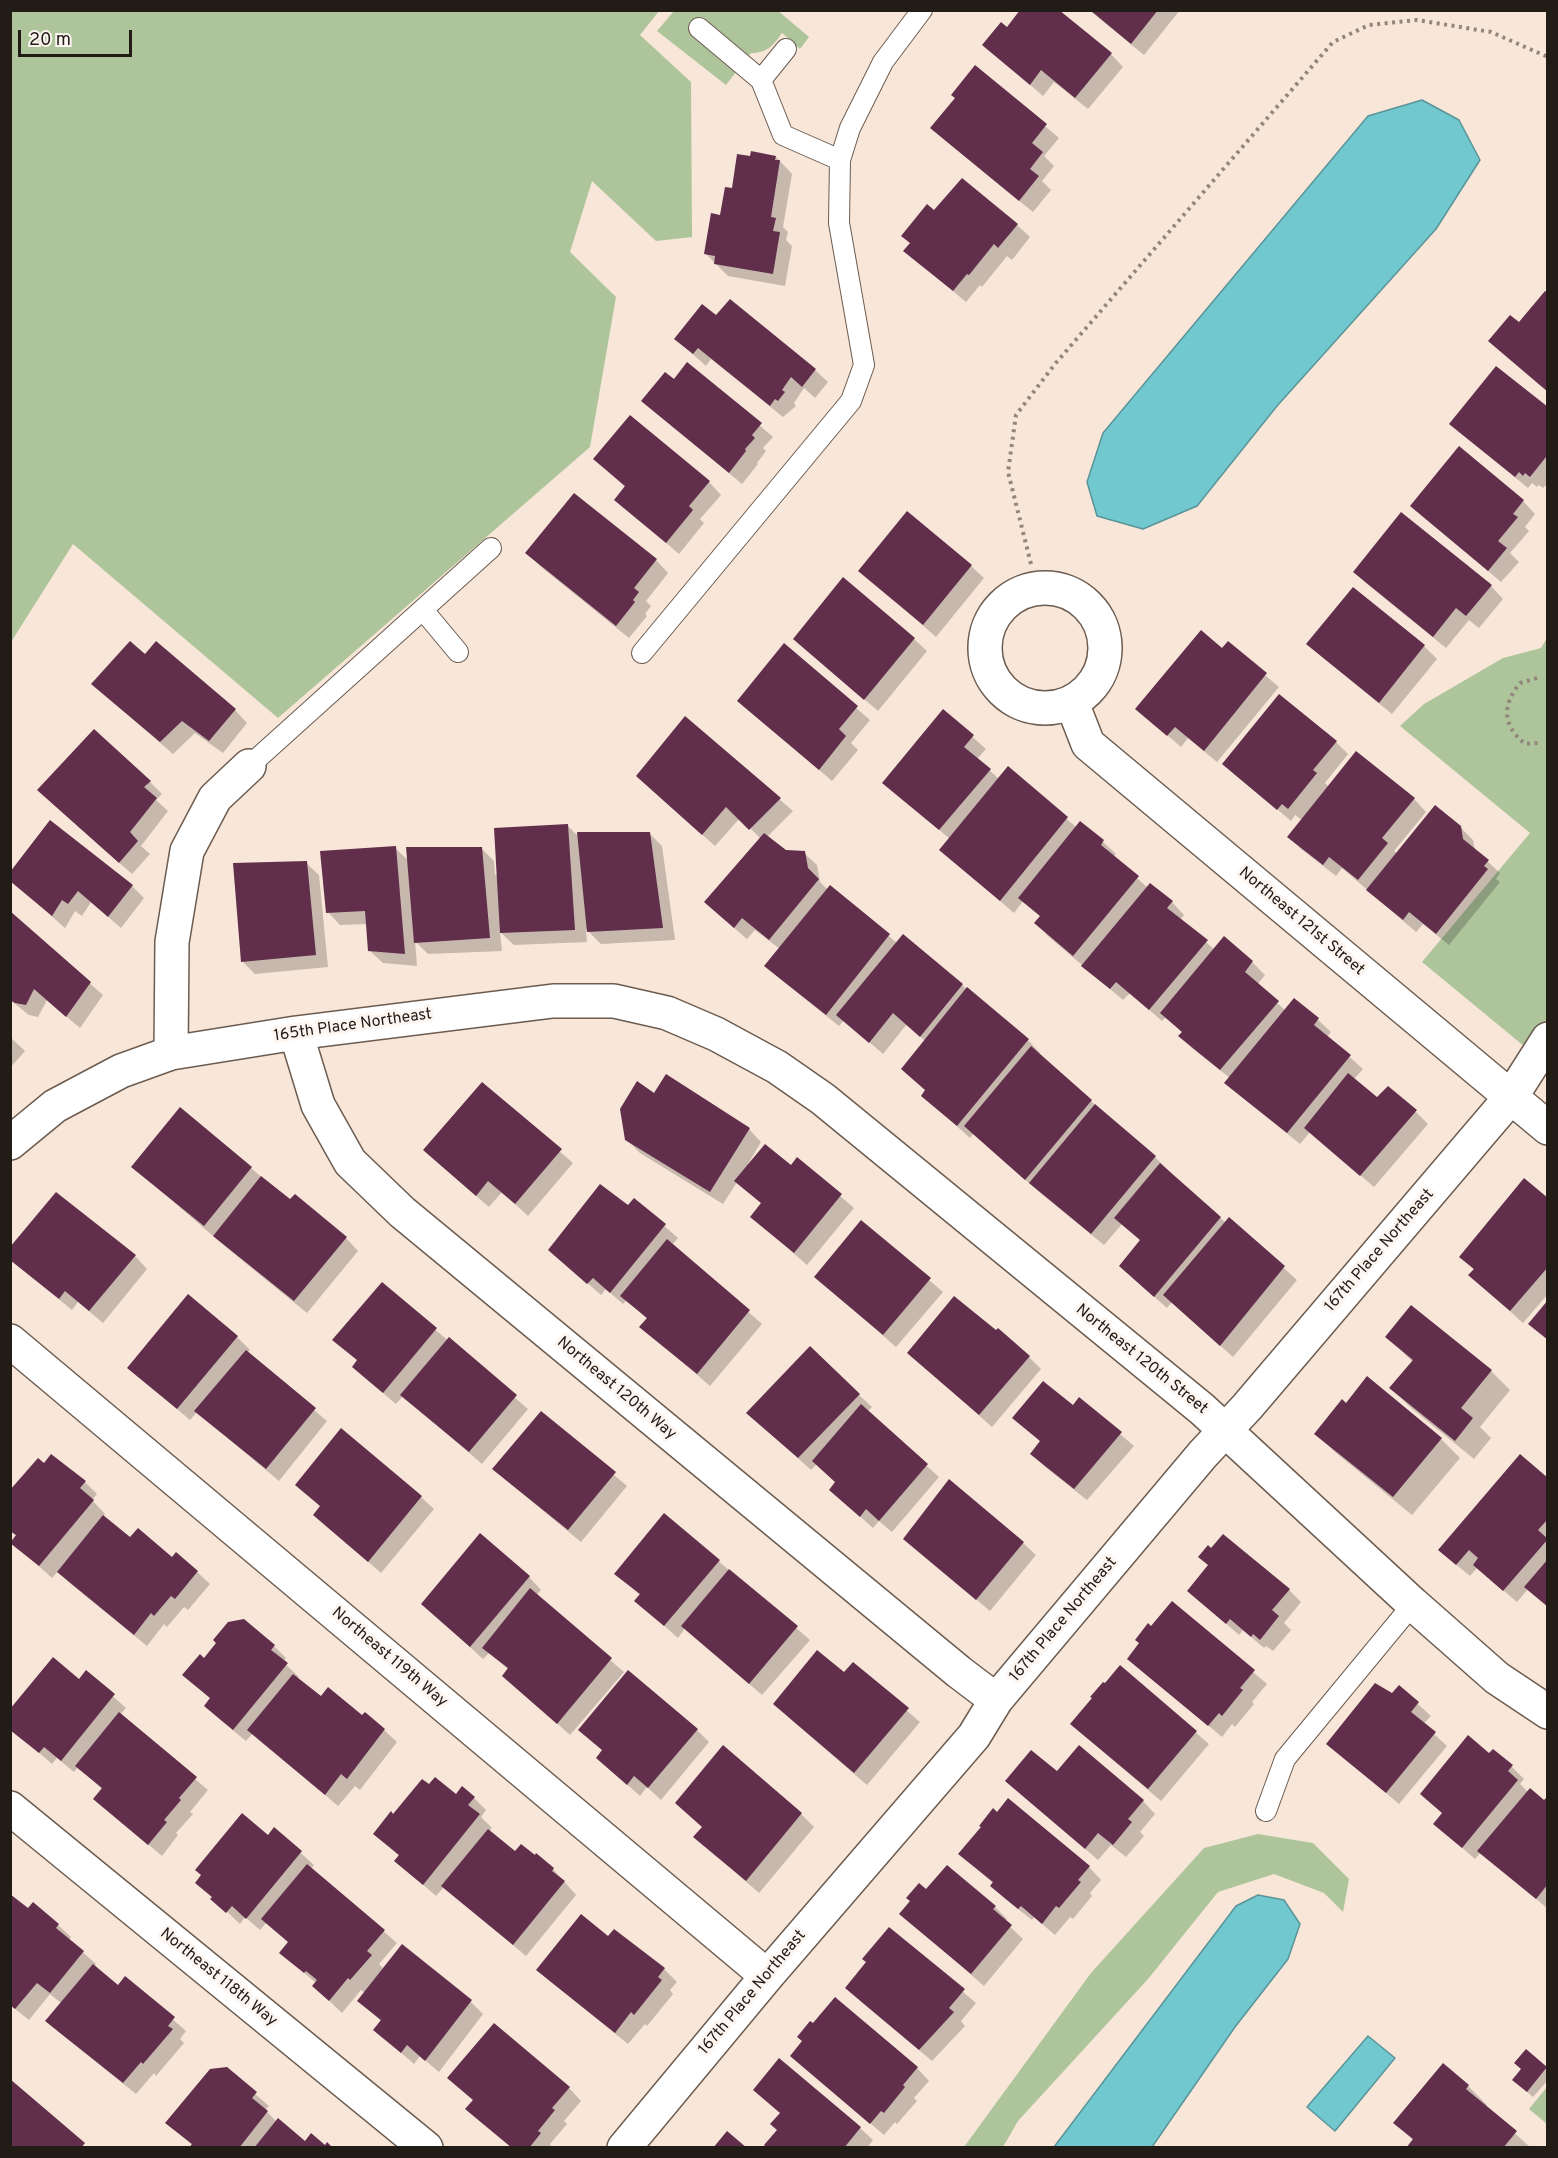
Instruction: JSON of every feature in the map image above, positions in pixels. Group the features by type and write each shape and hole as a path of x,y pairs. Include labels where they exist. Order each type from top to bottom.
{"street":[{"name":"Northeast 121st Street","path":"1072,703 1088,744 1548,1128"},
{"path":"171,1053 172,942 187,851 215,798 249,766"},
{"name":"165th Place Northeast","path":"10,1143 56,1106 121,1071 171,1053 296,1033 553,1001 614,1001 667,1013 716,1034"},
{"name":"Northeast 120th Way","path":"296,1033 318,1105 350,1162 402,1212 996,1700"},
{"name":"Northeast 120th Street","path":"716,1034 777,1067 823,1099 1202,1408 1413,1604 1497,1678 1548,1712"},
{"name":"167th Place Northeast","path":"624,2148 767,1976 974,1736 996,1700 1203,1454 1247,1407 1511,1098 1548,1039"},
{"name":"Northeast 119th Way","path":"10,1341 767,1976"},
{"name":"Northeast 118th Way","path":"10,1808 426,2148"}],"lane":[{"path":"642,653 851,401 864,366 839,224 840,160 850,128 883,62 922,10"},
{"path":"699,28 761,80 783,135 840,160"},
{"path":"761,80 786,49"},
{"path":"249,766 491,548"},
{"path":"423,610 459,652"},
{"path":"1266,1810 1285,1759 1413,1604"}],"path":[{"path":"1031,564 1008,472 1016,415 1055,364 1333,42 1369,25 1417,20 1491,32 1548,57"},
{"path":"1537,678 1520,683 1513,690 1507,702 1506,716 1517,738 1525,744 1538,743"}],"green space":[{"path":"11,10 659,11 640,35 691,82 692,237 656,241 592,181 570,252 616,297 590,447 278,718 73,544 11,642"},
{"path":"777,10 809,37 800,49 782,33 769,48 751,53 726,85 657,31 674,11"},
{"path":"1547,638 1547,1065 1422,962 1530,833 1400,726 1424,704 1503,658 1541,648"},
{"path":"1258,1834 1313,1843 1349,1879 1343,1912 1324,1893 1274,1874 1218,1892 1148,1979 1018,2121 1003,2147 964,2147 1091,1973 1204,1848"},
{"path":"1547,2087 1547,2124 1529,2109"}],"water":[{"path":"1422,100 1459,120 1480,160 1436,229 1277,406 1197,506 1143,529 1097,516 1087,482 1103,433 1368,116"},
{"path":"1258,1895 1284,1900 1300,1924 1288,1959 1235,2027 1152,2147 1054,2147 1236,1906"},
{"path":"1368,2036 1395,2058 1335,2131 1307,2107"}],"building":[{"path":"1020,10 1059,10 1112,53 1075,98 1041,70 1030,85 982,45 1001,22 1007,27"},
{"path":"1090,10 1158,10 1131,44"},
{"path":"975,65 1047,124 1032,143 1043,152 1030,169 1039,176 1019,201 930,128 955,98 951,95"},
{"path":"751,151 776,156 775,160 780,160 771,217 776,218 773,231 780,232 773,274 714,264 715,256 704,254 711,213 720,215 725,187 732,188 737,154 750,156"},
{"path":"962,178 1018,224 998,248 994,244 953,291 903,251 910,243 901,236 927,204 934,210"},
{"path":"1545,291 1548,293 1548,392 1488,341 1510,315 1519,322"},
{"path":"730,299 816,369 802,387 791,377 782,390 785,392 778,401 775,399 770,406 698,348 693,354 674,339 702,304 716,315"},
{"path":"687,362 762,423 752,435 755,438 729,473 641,401 665,372 674,379"},
{"path":"1496,366 1548,407 1548,458 1546,457 1530,477 1525,473 1523,476 1519,472 1515,477 1449,424"},
{"path":"630,415 710,481 689,506 693,510 666,543 614,500 625,486 593,459"},
{"path":"1459,446 1524,500 1513,514 1518,517 1498,541 1507,548 1488,571 1410,506"},
{"path":"574,493 657,559 634,588 639,592 633,600 635,602 616,626 525,553"},
{"path":"907,511 972,565 923,625 858,571"},
{"path":"1401,512 1492,585 1466,616 1456,608 1433,637 1353,572"},
{"path":"843,577 915,638 864,700 793,639"},
{"path":"1353,587 1425,645 1379,703 1306,644"},
{"path":"1201,630 1222,648 1228,641 1267,673 1204,751 1175,727 1167,736 1135,709"},
{"path":"130,641 145,654 156,641 236,709 209,741 182,721 160,742 91,684"},
{"path":"784,643 858,706 839,729 846,736 819,770 737,701"},
{"path":"1279,694 1337,741 1313,770 1317,773 1288,809 1282,804 1277,810 1222,764"},
{"path":"943,709 974,735 964,747 991,769 939,830 882,783"},
{"path":"685,716 781,798 749,830 726,807 702,835 636,776"},
{"path":"94,729 151,781 144,787 157,798 130,832 138,841 119,863 37,790"},
{"path":"1356,751 1415,798 1382,838 1388,843 1358,880 1329,857 1323,865 1287,837"},
{"path":"1008,766 1068,817 1000,901 939,850"},
{"path":"1435,805 1461,826 1463,839 1489,860 1484,866 1488,869 1436,934 1409,912 1403,920 1366,890"},
{"path":"50,820 133,885 108,917 78,891 68,904 62,900 52,916 10,881 10,872"},
{"path":"1080,821 1104,840 1101,845 1139,876 1073,956 1034,923 1040,916 1018,898"},
{"path":"568,824 575,930 500,933 494,828"},
{"path":"577,832 650,832 663,928 587,932"},
{"path":"764,833 786,850 805,851 808,868 819,879 769,940 742,918 734,928 704,902"},
{"path":"396,846 405,954 368,951 365,911 326,913 320,851"},
{"path":"406,847 482,847 490,938 414,943"},
{"path":"307,861 316,955 241,962 233,863"},
{"path":"1150,883 1173,901 1167,908 1208,940 1149,1010 1116,982 1110,989 1081,966"},
{"path":"830,885 890,934 826,1015 764,966"},
{"path":"10,911 91,982 66,1017 34,989 26,1005 10,1000"},
{"path":"903,934 963,984 920,1037 893,1013 869,1043 836,1015"},
{"path":"1224,936 1253,961 1245,972 1279,1001 1220,1070 1178,1036 1182,1032 1160,1013"},
{"path":"967,987 1029,1039 957,1126 921,1096 925,1090 901,1069"},
{"path":"1294,998 1319,1018 1314,1025 1351,1055 1287,1133 1224,1083"},
{"path":"1031,1046 1092,1100 1025,1180 964,1126"},
{"path":"1348,1073 1377,1097 1388,1086 1417,1110 1360,1176 1304,1128"},
{"path":"666,1074 750,1128 710,1192 625,1140 620,1109 637,1081 654,1093"},
{"path":"482,1082 562,1149 515,1204 488,1181 476,1196 423,1150"},
{"path":"1095,1104 1156,1156 1091,1234 1029,1183"},
{"path":"180,1107 252,1167 204,1226 131,1167"},
{"path":"765,1144 791,1165 797,1157 842,1194 794,1253 750,1217 761,1203 734,1181"},
{"path":"1160,1163 1221,1217 1154,1297 1119,1266 1140,1240 1114,1218"},
{"path":"261,1176 290,1199 295,1194 347,1237 294,1301 213,1236"},
{"path":"1524,1178 1548,1198 1548,1267 1510,1311 1468,1275 1474,1269 1459,1257"},
{"path":"600,1184 628,1205 634,1198 666,1224 610,1293 593,1278 587,1284 548,1250"},
{"path":"56,1192 136,1255 89,1311 65,1291 59,1299 10,1260 10,1247"},
{"path":"1229,1217 1285,1266 1220,1346 1163,1295"},
{"path":"861,1220 931,1278 883,1335 814,1277"},
{"path":"667,1239 750,1310 697,1374 639,1327 647,1318 620,1296"},
{"path":"382,1282 437,1328 383,1393 352,1367 357,1360 332,1340"},
{"path":"188,1294 238,1336 177,1409 127,1368"},
{"path":"954,1296 996,1330 998,1328 1030,1356 979,1415 907,1353"},
{"path":"1548,1300 1548,1340 1528,1324"},
{"path":"1411,1305 1492,1370 1461,1408 1473,1418 1455,1441 1389,1388 1413,1360 1385,1337"},
{"path":"449,1337 517,1395 469,1452 400,1395"},
{"path":"810,1346 860,1394 798,1458 746,1413"},
{"path":"246,1350 316,1408 266,1469 194,1411"},
{"path":"1367,1376 1442,1438 1393,1497 1314,1434 1342,1399 1346,1403"},
{"path":"1043,1381 1073,1405 1079,1397 1122,1432 1074,1489 1030,1454 1040,1441 1012,1418"},
{"path":"861,1404 928,1464 879,1521 866,1509 860,1517 829,1490 835,1482 812,1461"},
{"path":"541,1411 616,1472 568,1530 492,1469"},
{"path":"341,1428 422,1496 368,1562 313,1515 320,1506 295,1485"},
{"path":"51,1454 86,1481 80,1488 94,1500 39,1566 10,1543 16,1535 10,1531 10,1490 38,1458 44,1463"},
{"path":"1520,1454 1548,1478 1548,1519 1538,1530 1548,1539 1503,1591 1473,1565 1478,1558 1469,1550 1456,1565 1438,1550"},
{"path":"949,1479 1024,1542 976,1600 903,1539"},
{"path":"664,1513 720,1560 664,1626 634,1601 640,1594 614,1574"},
{"path":"103,1515 130,1537 138,1528 172,1557 176,1552 198,1571 175,1599 171,1596 154,1616 151,1613 134,1635 57,1572"},
{"path":"480,1533 530,1576 470,1647 421,1604"},
{"path":"1223,1534 1290,1589 1272,1610 1279,1616 1260,1640 1253,1634 1251,1637 1230,1619 1226,1624 1187,1591 1208,1565 1198,1557 1208,1545 1211,1548"},
{"path":"1548,1559 1548,1607 1524,1587"},
{"path":"729,1569 798,1626 749,1684 681,1626"},
{"path":"530,1588 612,1658 557,1724 502,1676 508,1668 482,1648"},
{"path":"1172,1601 1255,1670 1240,1688 1243,1690 1222,1716 1219,1713 1208,1726 1127,1659 1139,1643 1135,1640 1148,1623 1151,1626"},
{"path":"244,1619 275,1645 271,1650 288,1663 233,1730 204,1706 210,1698 182,1675 200,1654 204,1658 216,1643 213,1640 228,1622"},
{"path":"817,1650 844,1672 853,1662 909,1708 854,1773 773,1704"},
{"path":"53,1657 79,1679 86,1670 115,1694 61,1761 44,1747 39,1753 10,1730 10,1709"},
{"path":"1120,1665 1197,1731 1148,1789 1070,1724 1092,1698 1090,1697"},
{"path":"628,1670 698,1729 648,1788 634,1776 627,1785 596,1758 602,1750 578,1730"},
{"path":"293,1674 321,1696 328,1687 362,1715 365,1712 385,1729 347,1779 341,1774 325,1795 247,1730"},
{"path":"1375,1683 1392,1693 1399,1685 1419,1702 1411,1712 1436,1732 1386,1793 1326,1744"},
{"path":"119,1712 197,1777 179,1798 181,1800 164,1820 167,1822 148,1845 93,1799 102,1788 75,1766"},
{"path":"1468,1735 1489,1753 1493,1749 1513,1765 1508,1771 1518,1780 1462,1848 1433,1824 1442,1813 1420,1794"},
{"path":"723,1745 802,1813 746,1881 693,1837 702,1827 675,1803"},
{"path":"1079,1745 1144,1800 1128,1819 1132,1822 1113,1845 1098,1833 1085,1849 1005,1781 1031,1750 1057,1771"},
{"path":"435,1777 456,1794 462,1786 475,1797 468,1805 480,1814 423,1885 394,1861 399,1855 373,1834 391,1811 393,1814 422,1779 429,1784"},
{"path":"1530,1788 1544,1800 1548,1796 1548,1884 1536,1899 1477,1851"},
{"path":"1008,1798 1090,1866 1078,1880 1081,1882 1059,1908 1056,1906 1042,1924 1021,1906 1018,1909 990,1886 993,1882 958,1854 981,1827 979,1826 993,1808 997,1812"},
{"path":"242,1813 268,1835 274,1827 302,1851 246,1919 232,1906 226,1913 195,1883 201,1875 195,1870"},
{"path":"488,1829 515,1851 521,1844 535,1855 536,1853 554,1868 552,1871 565,1881 513,1945 441,1886"},
{"path":"307,1864 385,1930 367,1951 372,1955 350,1980 348,1978 329,2001 312,1986 317,1980 306,1971 304,1973 279,1953 288,1942 261,1919"},
{"path":"947,1865 996,1906 993,1909 1012,1925 971,1974 899,1914 910,1901 906,1898 919,1883 926,1889"},
{"path":"10,1894 28,1908 33,1902 59,1924 56,1928 84,1951 50,1993 37,1983 15,2009 10,2005"},
{"path":"581,1914 608,1936 614,1929 665,1968 658,1977 662,1980 634,2015 631,2012 615,2033 536,1970"},
{"path":"889,1927 965,1989 949,2008 954,2012 919,2050 845,1988 866,1962 862,1959"},
{"path":"402,1944 472,2000 425,2061 407,2045 401,2053 373,2030 381,2020 357,2001"},
{"path":"93,1964 118,1985 125,1976 175,2017 168,2026 173,2029 123,2083 45,2021"},
{"path":"835,1997 918,2067 884,2113 881,2111 870,2124 790,2056 802,2041 797,2037 810,2021 813,2023"},
{"path":"494,2023 570,2087 552,2108 555,2110 538,2131 541,2133 529,2148 512,2148 465,2109 473,2100 447,2078"},
{"path":"1526,2049 1547,2067 1527,2092 1512,2080 1521,2069 1514,2063"},
{"path":"779,2058 861,2127 844,2148 767,2148 764,2145 777,2130 770,2124 780,2113 753,2090"},
{"path":"1443,2063 1469,2085 1466,2089 1517,2131 1503,2148 1406,2148 1413,2139 1393,2123"},
{"path":"227,2067 257,2092 252,2098 268,2111 239,2148 189,2148 192,2144 165,2123 210,2069"},
{"path":"10,2079 85,2143 81,2148 10,2148"},
{"path":"278,2118 305,2141 311,2133 325,2145 327,2142 333,2148 254,2148"},
{"path":"727,2131 747,2148 713,2148"}]}
